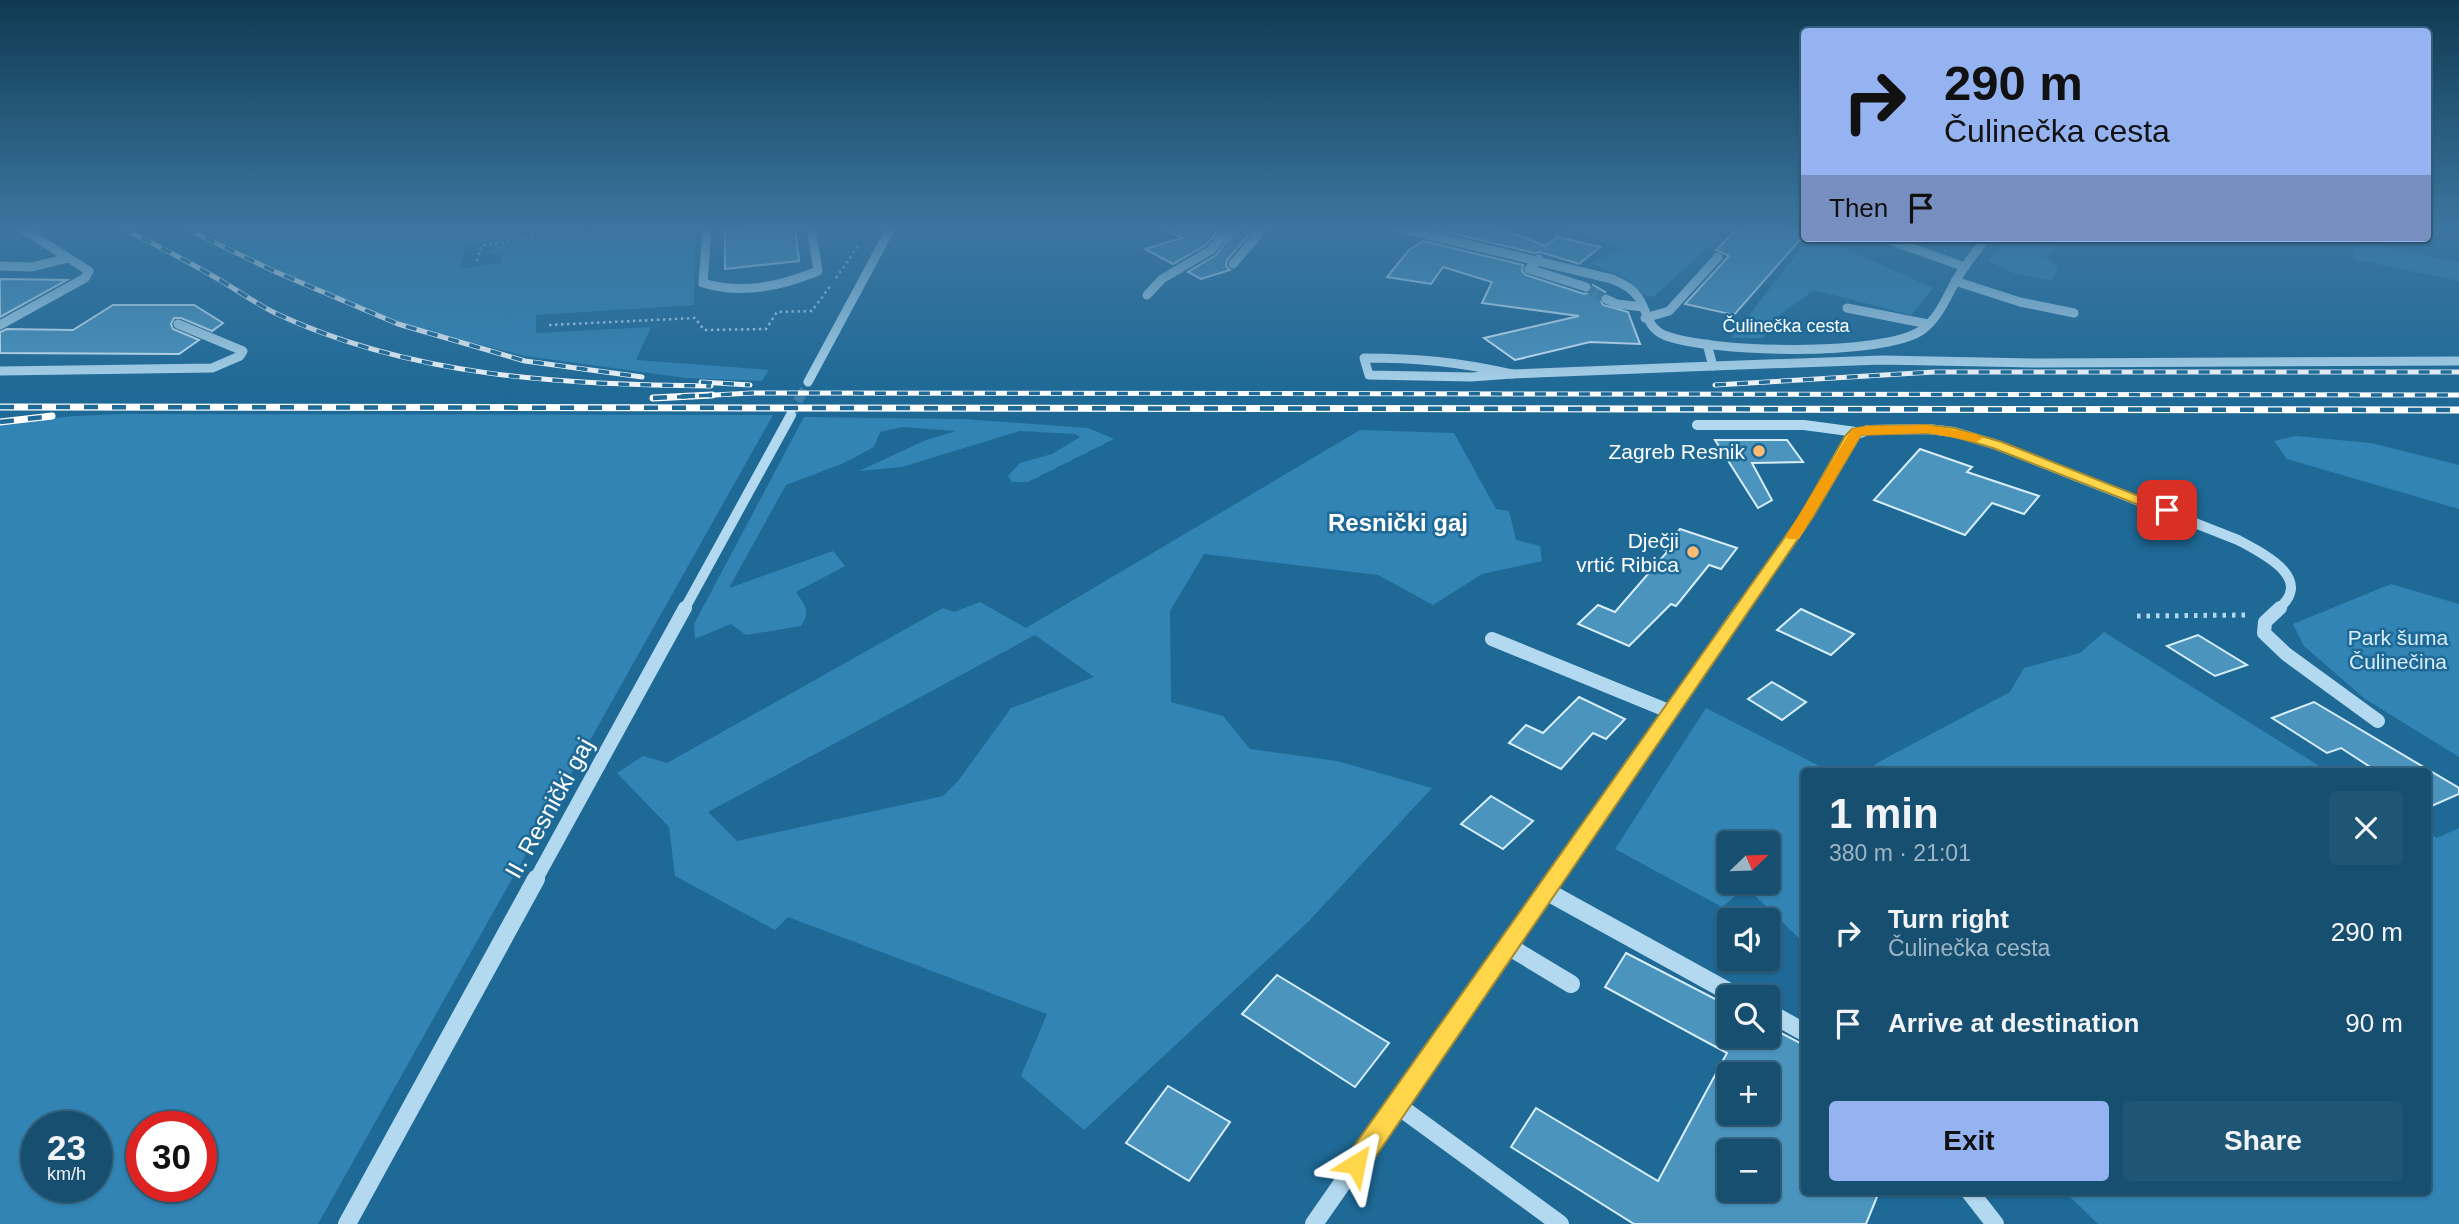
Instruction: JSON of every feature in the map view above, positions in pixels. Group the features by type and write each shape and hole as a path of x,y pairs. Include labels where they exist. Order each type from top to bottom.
{"street":[{"path":"0,325 72,285"},
{"path":"709,285 722,290 770,285"},
{"path":"808,382 860,285"},
{"path":"1580,285 1586,287"},
{"path":"1624,285 1635,293 1643,307 1645,318"},
{"path":"1847,308 1928,324 1952,285"},
{"path":"1968,285 2020,302 2074,313"},
{"path":"1606,299 1617,304 1643,307"},
{"name":"Čulinečka cesta","path":"1645,318 1661,334 1676,340 1707,344 1868,345 1903,339 1928,324"},
{"path":"0,371 212,368 240,356 243,351 178,324"},
{"path":"1707,344 1713,366"},
{"path":"1868,345 1882,360"},
{"path":"1512,374 1435,359 1364,358 1369,375 1471,377 1882,360 2039,363 2459,361"},
{"name":"II. Resnički gaj","path":"347,1224 791,415"},
{"path":"1697,425 1804,425 1856,432 1868,429 1928,429 1965,435 2216,529 2269,558 2288,575 2293,587 2290,599 2270,615 2265,622 2264,633 2286,654 2378,721"},
{"path":"1314,1224 1806,517 1856,432"},
{"path":"1492,639 1671,712"},
{"path":"1508,946 1571,984"},
{"path":"1780,1019 1801,1030"},
{"path":"1398,1105 1552,1222"},
{"path":"1972,1195 1995,1224"}],"lane":[{"path":"1147,295 1156,285"},
{"path":"1645,318 1669,311 1692,285"},
{"path":"1546,891 1717,985"}],"path":[{"path":"2137,616 2270,615"}],"green space":[{"path":"313,285 694,285 694,305 536,315 536,333 651,327 636,360 769,370 762,381 686,378 525,356 403,325"},
{"path":"1633,285 1666,285 1653,297 1644,295"},
{"path":"1772,285 1927,285 1933,288 1911,315 1814,290 1771,321 1763,338 1731,338"},
{"path":"123,414 773,415 318,1224 0,1224 0,424"},
{"path":"804,417 963,419 1088,428 1114,439 1028,482 1012,482 1008,476 1020,463 1052,454 1080,437 1075,434 1020,431 902,467 859,471 926,440 956,431 902,427 880,432 874,447 844,463 786,485 729,588 833,551 845,566 796,592 806,612 801,626 746,635 731,624 695,639 694,624"},
{"path":"1360,430 1454,433 1496,509 1509,511 1516,540 1540,546 1542,561 1482,574 1433,605 1378,575 1204,554 1170,611 1171,702 1223,716 1250,749 1337,761 1432,788 1309,921 1084,1130 1021,1076 1047,1014 788,917 775,930 675,876 669,827 617,773 643,756 667,763 943,608 954,612 980,602 1026,628","holes":["1035,635 1094,677 1011,708 958,781 943,796 737,841 708,812"]},
{"path":"2296,436 2371,443 2459,465 2459,509 2287,459 2274,441"},
{"name":"Park šuma Čulinečina","path":"2391,584 2459,604 2459,757 2365,699 2304,646 2293,624"},
{"path":"2104,632 2323,768 1871,768 2010,692 2024,668 2080,653"},
{"path":"1706,708 1823,768 1801,768 1801,940 1780,920 1780,908 1768,908 1753,894 1780,894 1780,831 1717,831 1717,894 1738,894 1722,907 1615,849"},
{"path":"2459,828 2459,1224 2098,1224 2068,1195 2431,1195 2431,834 2437,838"}],"building":[{"path":"0,285 58,285 0,317"},
{"path":"1491,285 1557,285 1584,294 1591,292 1593,285 1605,292 1599,297 1603,305 1628,312 1640,344 1590,342 1515,360 1484,338 1579,316 1482,303"},
{"path":"1702,285 1760,285 1734,315 1685,304"},
{"path":"113,305 194,305 223,323 212,331 181,318 174,318 171,324 173,329 199,340 179,354 0,353 0,332 7,329 73,330"},
{"name":"Zagreb Resnik","path":"1715,440 1787,440 1803,462 1752,463 1772,500 1758,508"},
{"path":"1920,449 1972,467 1967,472 2039,496 2024,514 1992,503 1965,535 1874,500"},
{"path":"1680,529 1737,548 1721,569 1709,565 1676,606 1671,604 1629,646 1578,624 1598,605 1615,612 1668,551 1663,549"},
{"path":"1801,609 1854,634 1831,655 1777,630"},
{"path":"2198,635 2247,665 2215,676 2167,646"},
{"path":"1772,682 1806,702 1782,720 1748,699"},
{"path":"1579,697 1625,719 1606,739 1593,733 1561,769 1509,743 1526,725 1543,733"},
{"path":"2314,702 2425,768 2372,768 2341,748 2327,753 2272,718"},
{"path":"2431,771 2459,788 2459,794 2431,806"},
{"path":"1491,796 1533,821 1503,849 1461,824"},
{"path":"1626,953 1717,1000 1717,1048 1605,987"},
{"path":"1277,975 1389,1043 1355,1087 1242,1014"},
{"path":"1780,1032 1801,1043 1801,1195 1878,1195 1866,1224 1634,1224 1511,1147 1536,1108 1658,1181 1717,1072 1717,1125 1780,1125 1780,1062 1722,1062 1727,1053 1718,1048 1780,1048"},
{"path":"1168,1086 1230,1122 1189,1181 1126,1143"}],"tunnel":[{"path":"1586,287 1606,299"},
{"path":"800,397 808,382"},
{"path":"791,415 800,397"}],"railway":[{"path":"228,285 275,313 327,334 434,364 544,379 711,386"},
{"path":"307,285 398,324 525,361 642,377"},
{"path":"1715,385 1934,372 2459,372"},
{"path":"701,382 750,385"},
{"path":"677,397 752,393 2459,395"},
{"path":"653,398 712,395"},
{"path":"0,407 2459,410"},
{"path":"0,422 52,416"}],"slow traffic":[{"path":"1794,536 1856,432 1868,429 1928,429 1976,438"}],"place":[{"name":"Zagreb Resnik","path":"1759,451"},
{"name":"Dječji vrtić Ribica","path":"1693,552"}],"district":[{"name":"Resnički gaj","path":"1398,522"}],"route":[{"path":"1356,1164 1806,517 1856,432 1868,429 1954,432 1997,445 2167,510"}]}
